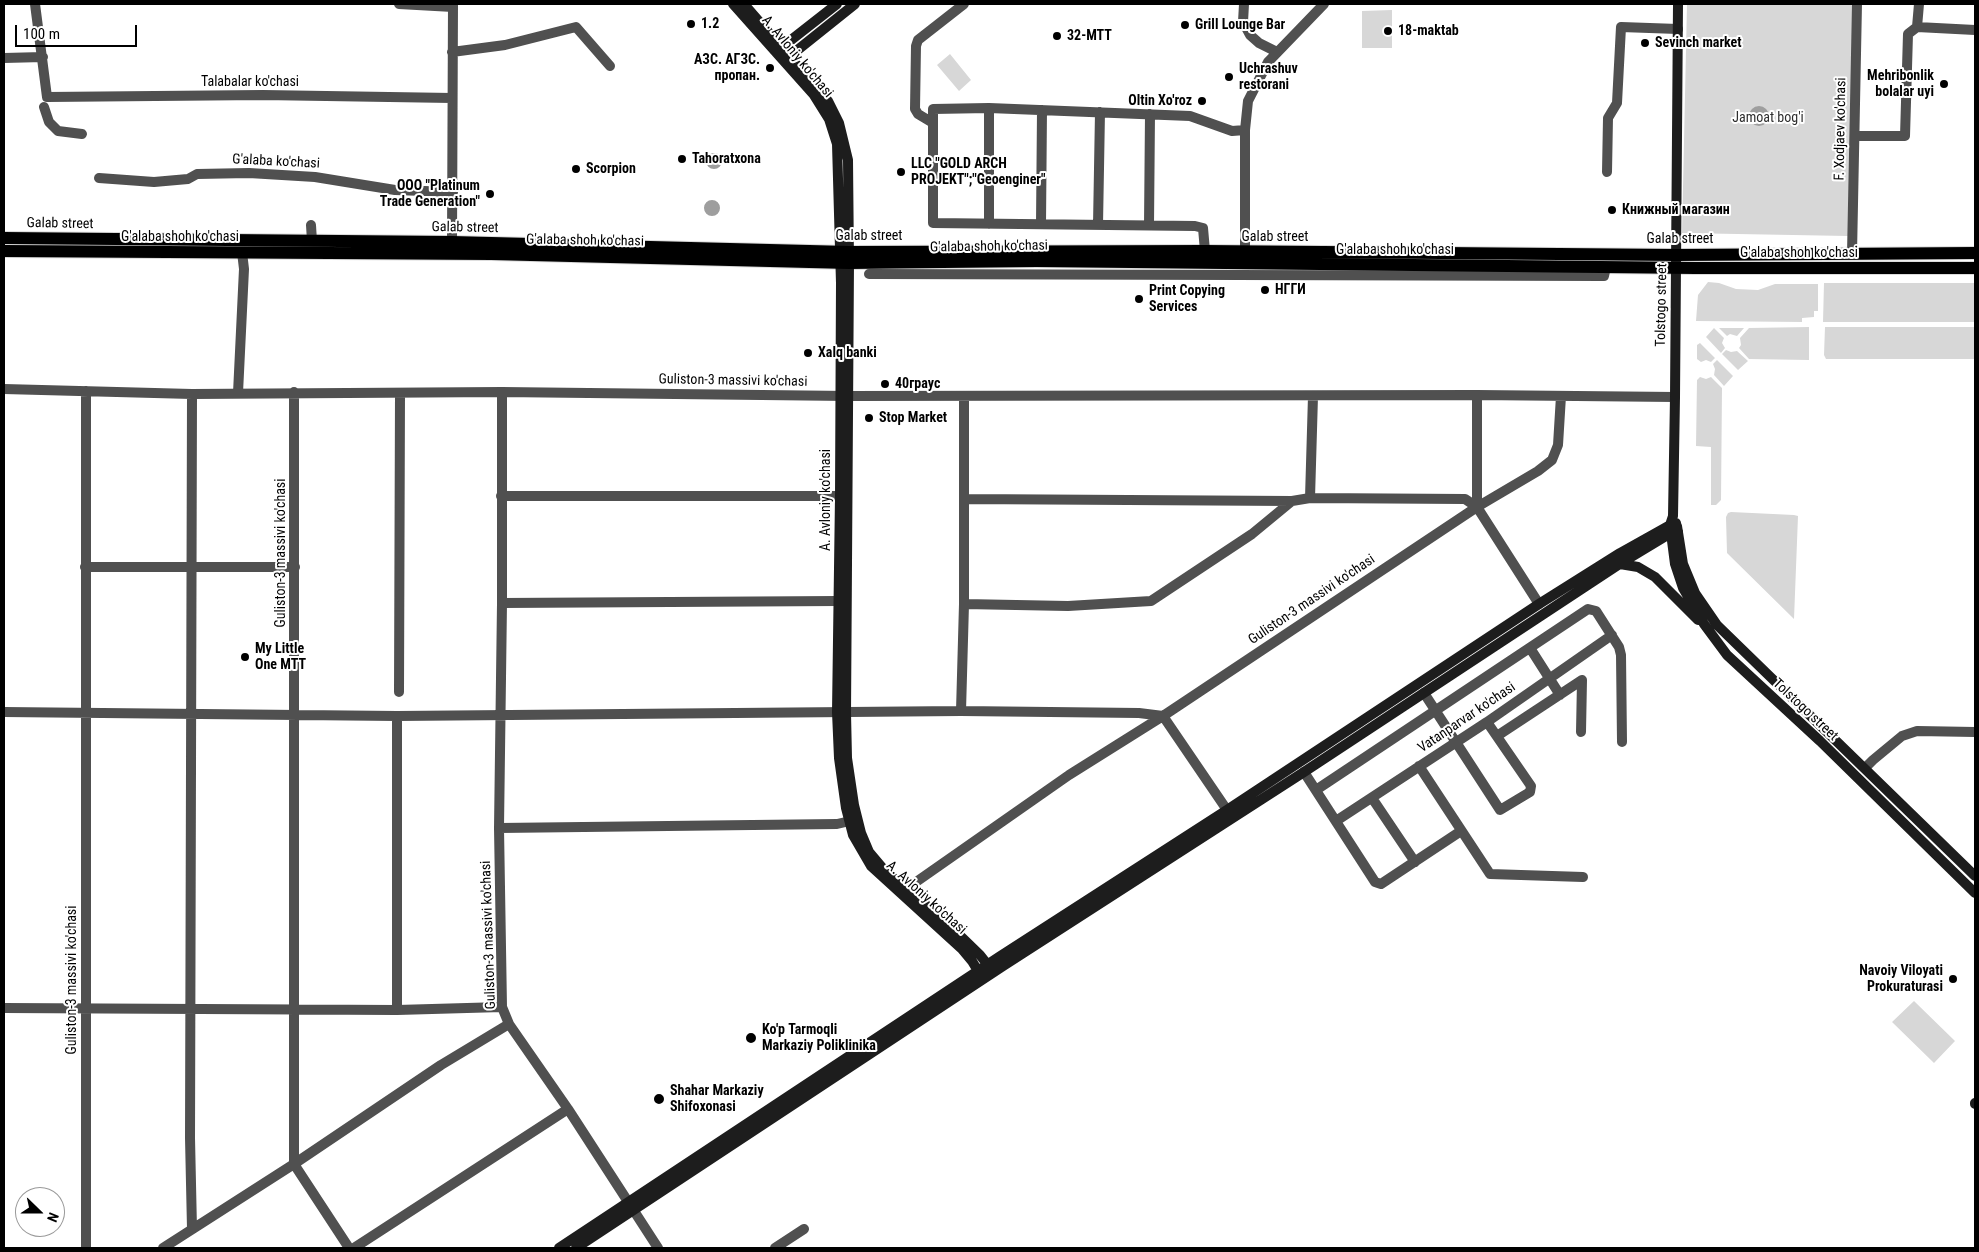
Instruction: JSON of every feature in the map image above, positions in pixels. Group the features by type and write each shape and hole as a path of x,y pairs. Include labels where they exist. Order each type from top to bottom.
{"main road":[{"name":"Galab street","path":"4,238 452,242 844,257 1205,251 1677,261 1852,254 1975,253"},
{"name":"G'alaba shoh ko'chasi","path":"4,251 844,257 916,268 1037,262 1260,269 1606,267 1677,261 1975,268"}],"street":[{"path":"35,4 49,122 58,131 82,134"},
{"path":"399,4 453,5 452,242"},
{"name":"A. Avloniy ko'chasi","path":"733,4 780,49"},
{"name":"A. Avloniy ko'chasi","path":"744,4 780,49 828,100 844,138 848,160 844,257 841,712 839,758 853,835 871,866 962,949 980,975"},
{"path":"780,49 837,4"},
{"path":"788,58 855,4"},
{"path":"934,123 918,114 915,109 916,46 918,40 964,4"},
{"path":"1244,4 1244,22 1250,35 1259,43 1277,52"},
{"path":"1245,252 1245,130 1248,101 1268,62 1324,4"},
{"name":"Tolstogo street","path":"1678,4 1674,526 1675,564 1683,588 1704,624 1727,655 1820,741 1975,893"},
{"name":"F. Xodjaev ko'chasi","path":"1852,254 1857,4"},
{"path":"1917,27 1919,4"},
{"path":"1608,172 1608,118 1617,104 1620,26 1678,29"},
{"path":"452,52 505,45 576,27 610,66"},
{"path":"1855,136 1905,136 1908,34 1917,27 1975,30"},
{"path":"4,58 42,57"},
{"name":"Talabalar ko'chasi","path":"46,102 263,95 452,98"},
{"path":"988,108 989,224"},
{"path":"1205,251 1203,228 1195,226 933,223 934,109 988,108 1190,116 1232,131 1245,130"},
{"path":"1041,224 1042,110"},
{"path":"1098,225 1100,112"},
{"path":"1149,225 1150,114"},
{"name":"G'alaba ko'chasi","path":"99,178 154,182 188,179 197,174 249,173 316,177 395,190 453,192"},
{"path":"311,225 312,241"},
{"path":"238,393 244,269 242,252"},
{"path":"869,274 916,268"},
{"name":"Guliston-3 massivi ko'chasi","path":"4,389 192,394 502,392 844,396 1477,395 1675,397"},
{"name":"Guliston-3 massivi ko'chasi","path":"86,391 86,1248"},
{"name":"Guliston-3 massivi ko'chasi","path":"294,392 294,1164"},
{"path":"399,692 400,392"},
{"name":"Guliston-3 massivi ko'chasi","path":"163,1248 294,1164 441,1065 509,1024 502,1007 499,828 502,392"},
{"path":"192,394 190,1009 192,1229"},
{"path":"1477,395 1477,507"},
{"name":"A. Avloniy ko'chasi","path":"844,396 838,601 841,712 854,805 861,833 869,852 885,871 943,919 991,968"},
{"path":"961,711 964,604 964,396"},
{"path":"1310,498 1313,396"},
{"name":"Guliston-3 massivi ko'chasi","path":"906,888 1069,775 1163,716 1477,507 1538,471 1552,460 1559,438 1561,396"},
{"path":"501,496 840,496"},
{"path":"964,499 1292,501 1310,498 1465,499 1477,507 1539,604"},
{"path":"964,604 1068,606 1152,601 1252,534 1292,501"},
{"path":"991,968 1227,810 1424,689 1620,564 1674,526"},
{"path":"559,1248 631,1206 980,975 1304,772 1424,689 1539,604 1620,553 1674,526"},
{"name":"Tolstogo street","path":"1674,526 1683,564 1695,593 1716,625 1975,876"},
{"path":"1620,564 1638,567 1654,577 1691,614 1704,624"},
{"path":"85,567 295,567"},
{"path":"502,603 838,601"},
{"path":"1316,790 1588,610 1596,611 1619,646 1621,655 1622,742"},
{"name":"Vatanparvar ko'chasi","path":"1336,821 1488,722 1612,635"},
{"path":"1530,648 1560,695"},
{"path":"1498,736 1582,680 1581,732"},
{"path":"1424,689 1436,711 1500,810 1530,792 1531,786 1488,722"},
{"path":"4,712 397,716 961,711 1138,713 1163,716 1227,810"},
{"path":"397,716 397,1010"},
{"path":"1865,768 1902,736 1935,730 1975,732"},
{"path":"1419,766 1490,874 1583,877"},
{"path":"1304,772 1375,882 1381,884 1462,831"},
{"path":"1372,798 1415,862"},
{"path":"499,828 837,824 850,821"},
{"path":"4,1008 397,1010 502,1007"},
{"path":"509,1024 568,1109 658,1248"},
{"path":"354,1248 568,1109"},
{"path":"294,1164 349,1248"},
{"path":"576,1248 631,1206"},
{"path":"775,1248 804,1229"}],"green space":[{"name":"Jamoat bog'i","path":"1687,4 1853,4 1848,236 1682,233"},
{"path":"1392,10 1392,48 1362,48 1362,11"},
{"path":"950,54 971,80 959,91 937,65"},
{"path":"1708,282 1719,283 1736,289 1758,290 1775,284 1818,284 1818,311 1814,311 1814,317 1802,318 1802,322 1696,321 1698,295"},
{"path":"1824,283 1975,283 1975,322 1823,322"},
{"path":"1809,327 1809,360 1749,359 1739,348 1741,345 1740,338 1749,328"},
{"path":"1825,327 1975,327 1975,359 1826,359 1824,355"},
{"path":"1714,328 1724,338 1722,343 1725,348 1721,353 1706,337"},
{"path":"1719,328 1744,328 1737,336 1730,334 1727,336"},
{"path":"1700,343 1715,358 1711,362 1706,360 1701,362 1697,359 1697,345"},
{"path":"1726,350 1731,352 1737,351 1748,361 1738,370 1722,354"},
{"path":"1717,360 1733,376 1724,386 1714,375 1715,369 1713,364"},
{"path":"1700,377 1706,379 1711,377 1722,388 1721,500 1716,505 1711,505 1711,447 1696,446 1697,380"},
{"path":"1731,512 1798,516 1794,619 1727,553 1726,517"},
{"path":"1914,1001 1955,1041 1934,1063 1892,1022"}],"shaded area":[{"path":"1759,106 1766,109 1769,116 1766,123 1759,126 1752,123 1749,116 1752,109"},
{"path":"711,153 717,153 722,158 720,167 711,169 706,164 706,158"},
{"path":"709,200 715,200 720,205 718,214 709,216 704,211 704,205"}],"place":[{"name":"1.2","path":"691,24"},
{"name":"Grill Lounge Bar","path":"1185,25"},
{"name":"18-maktab","path":"1388,31"},
{"name":"32-MTT","path":"1057,36"},
{"name":"Sevinch market","path":"1645,43"},
{"name":"АЗС. АГЗС. пропан.","path":"770,68"},
{"name":"Uchrashuv restorani","path":"1229,77"},
{"name":"Mehribonlik bolalar uyi","path":"1944,84"},
{"name":"Oltin Xo'roz","path":"1202,101"},
{"name":"Tahoratxona","path":"682,159"},
{"name":"Scorpion","path":"576,169"},
{"name":"LLC \"GOLD ARCH PROJEKT\";\"Geoenginer\"","path":"901,172"},
{"name":"OOO \"Platinum Trade Generation\"","path":"490,194"},
{"name":"Книжный магазин","path":"1612,210"},
{"name":"НГГИ","path":"1265,290"},
{"name":"Print Copying Services","path":"1139,299"},
{"name":"Xalq banki","path":"808,353"},
{"name":"40граус","path":"885,384"},
{"name":"Stop Market","path":"869,418"},
{"name":"My Little One MTT","path":"245,657"},
{"name":"Navoiy Viloyati Prokuraturasi","path":"1953,979"},
{"name":"Ko'p Tarmoqli Markaziy Poliklinika","path":"751,1038"},
{"name":"Shahar Markaziy Shifoxonasi","path":"659,1099"}]}
